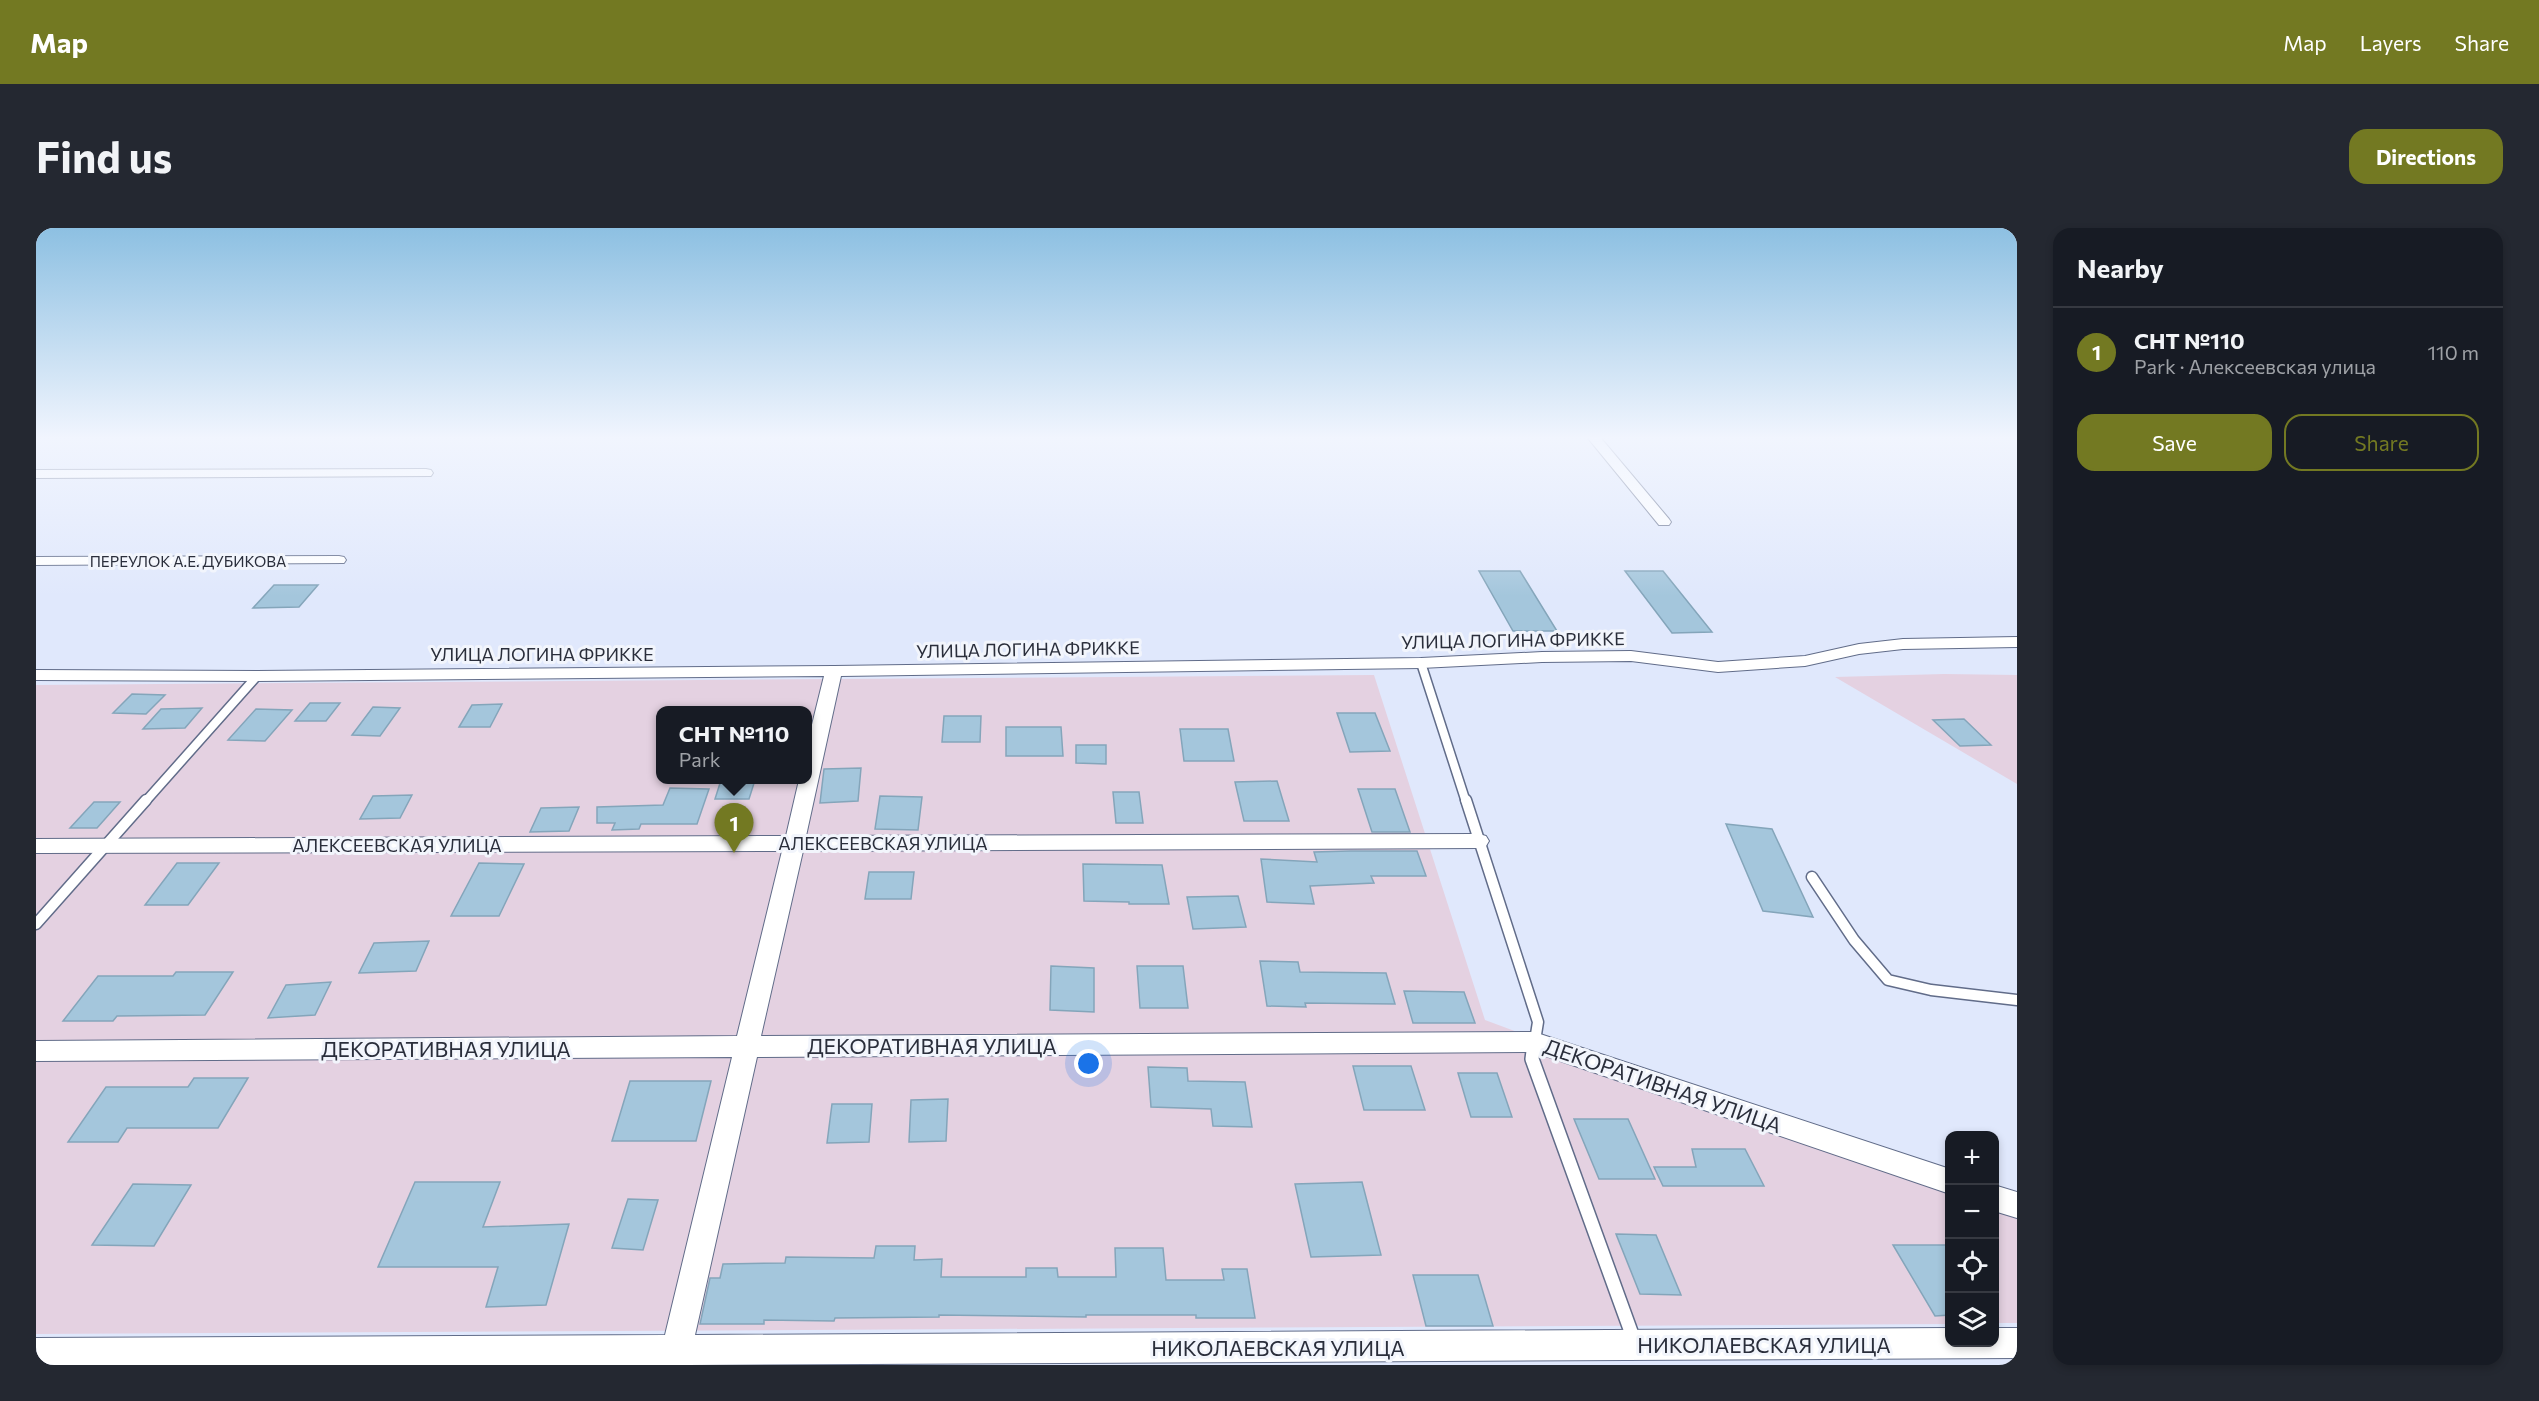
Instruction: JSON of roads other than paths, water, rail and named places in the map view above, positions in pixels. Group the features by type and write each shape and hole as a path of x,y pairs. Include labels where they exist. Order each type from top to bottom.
{"street":[{"path":"1637,490 1664,522"},
{"name":"ПЕРЕУЛОК А.Е. ДУБИКОВА","path":"36,561 339,561"},
{"name":"УЛИЦА ЛОГИНА ФРИККЕ","path":"36,675 257,676 834,671 1421,663 1631,656 1718,667 1805,661 1859,649 1903,644 2017,642"},
{"path":"812,766 834,671"},
{"path":"674,1357 808,784"},
{"name":"АЛЕКСЕЕВСКАЯ УЛИЦА","path":"36,846 1479,841"},
{"name":"ДЕКОРАТИВНАЯ УЛИЦА","path":"36,1051 1534,1042 1945,1180"},
{"path":"1999,1199 2017,1205"},
{"name":"НИКОЛАЕВСКАЯ УЛИЦА","path":"36,1353 674,1357 2017,1342"}],"lane":[{"path":"1421,663 1538,1022 1532,1059 1635,1345"},
{"path":"36,924 257,676"},
{"path":"1812,876 1854,940 1888,980 1931,990 2017,1000"}],"place":[{"name":"СНТ №110","path":"734,853"}]}
